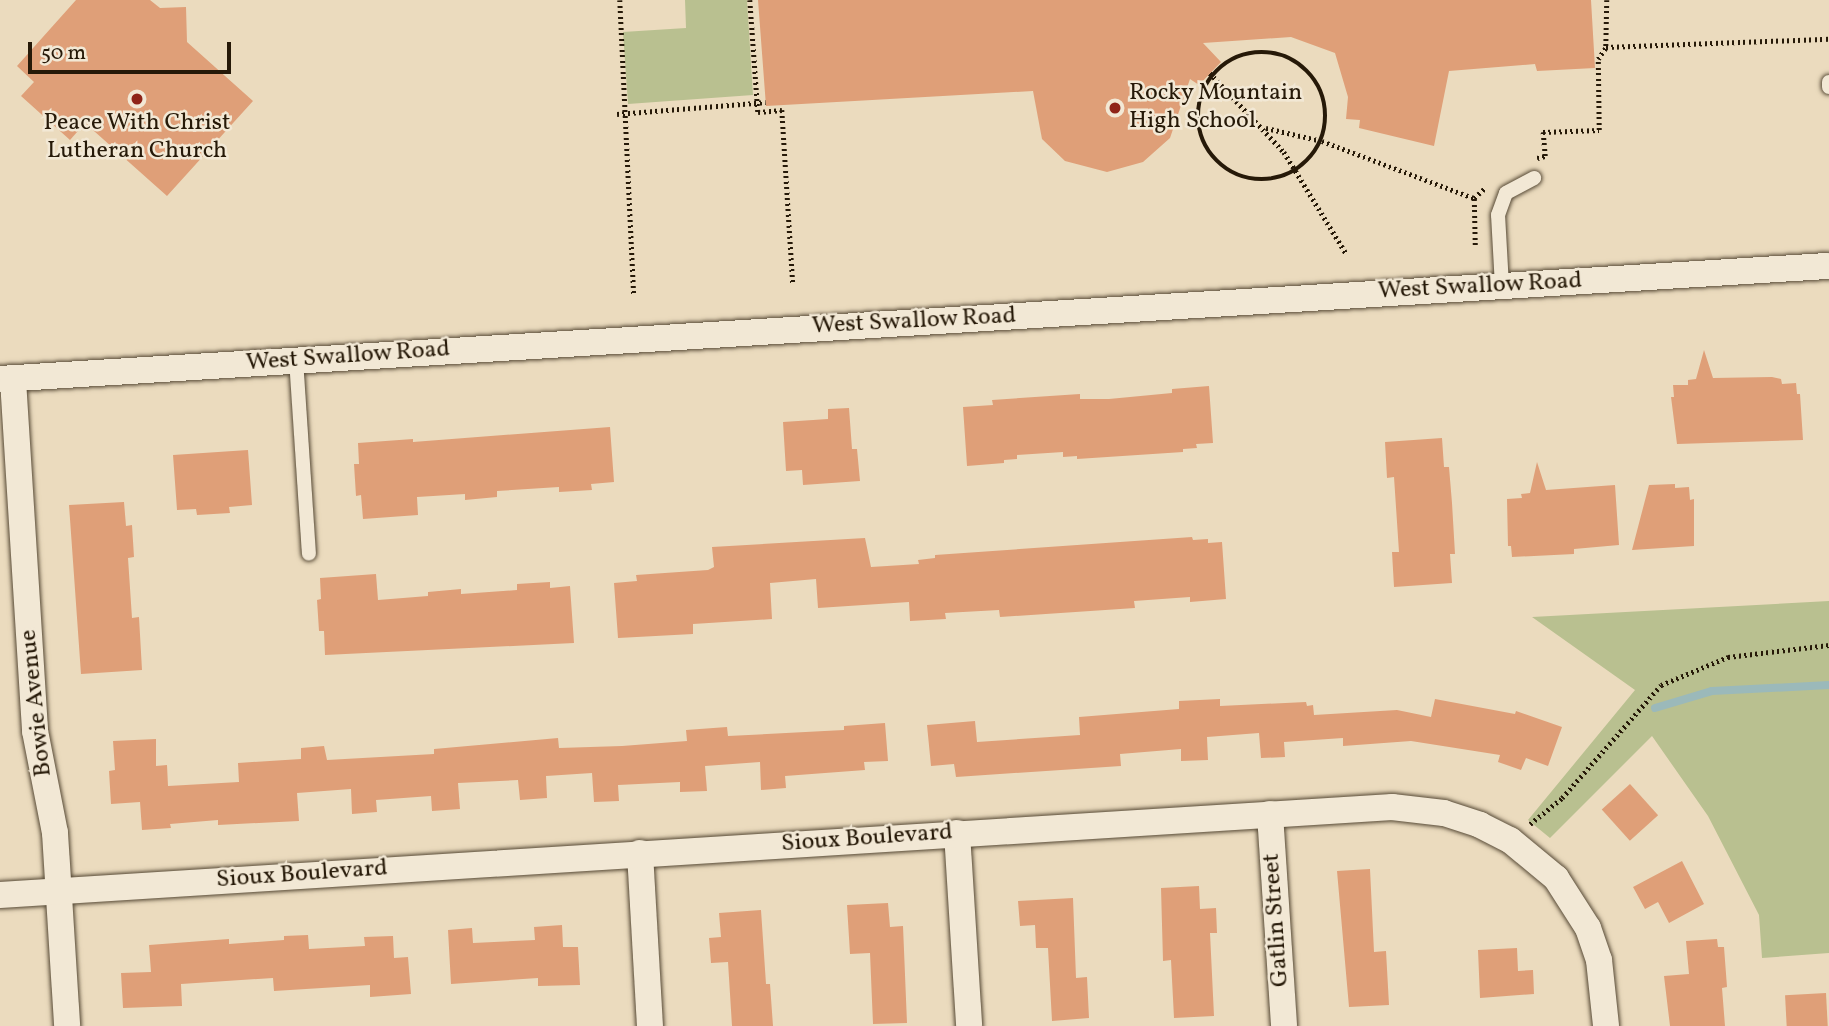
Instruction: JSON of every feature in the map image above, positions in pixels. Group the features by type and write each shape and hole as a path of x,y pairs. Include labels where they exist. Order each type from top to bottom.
{"street":[{"name":"West Swallow Road","path":"6,380 296,359 1829,266"},
{"name":"Bowie Avenue","path":"6,380 35,731 55,833 67,1026"},
{"name":"Sioux Boulevard","path":"0,895 1392,807 1444,813 1480,825 1510,840 1556,878 1588,928 1599,960 1606,1026"},
{"name":"Gatlin Street","path":"1269,814 1284,1026"},
{"path":"957,833 969,1026"},
{"path":"640,853 650,1026"}],"lane":[{"path":"1502,286 1498,215 1506,193 1534,178"},
{"path":"296,359 309,554"}],"path":[{"path":"621,0 634,297"},
{"path":"750,0 758,112 782,110 793,286"},
{"path":"1524,160 1545,156 1543,132 1599,130 1598,59 1606,47 1606,0"},
{"path":"1606,47 1829,39"},
{"path":"1249,53 1275,54 1299,63 1321,90 1327,124 1322,141 1307,163 1296,172 1263,181 1230,173 1216,162 1206,148 1198,115 1200,98 1212,74 1233,59 1249,53"},
{"path":"1212,74 1263,127 1296,172 1346,253"},
{"path":"617,114 766,102"},
{"path":"1263,127 1322,141 1474,198"},
{"path":"1475,245 1474,198 1494,180"},
{"path":"1510,840 1562,798 1661,685 1728,657 1829,646"}],"green space":[{"path":"685,0 747,0 753,95 628,104 623,32 686,28"},
{"path":"1829,601 1829,953 1762,958 1759,915 1708,816 1652,736 1550,838 1528,820 1635,690 1532,617"}],"building":[{"name":"Peace With Christ Lutheran Church","path":"76,0 150,0 160,8 186,7 187,42 253,101 167,196 85,123 70,140 21,96 34,82 17,66"},
{"path":"758,0 1591,0 1595,68 1537,71 1535,64 1449,71 1434,146 1359,128 1360,120 1346,119 1348,97 1335,53 1291,37 1203,43 1221,62 1199,85 1190,79 1170,138 1143,162 1107,172 1065,161 1042,139 1033,91 766,106"},
{"path":"1704,350 1713,378 1772,377 1781,379 1782,384 1796,383 1797,394 1800,394 1803,440 1677,444 1671,397 1674,397 1673,385 1688,385 1688,380 1696,379"},
{"path":"1209,386 1213,443 1196,444 1197,448 1183,449 1183,452 1077,459 1077,456 1063,457 1063,452 1017,455 1017,459 1004,460 1004,463 967,466 963,407 993,405 992,400 1080,394 1080,399 1109,399 1172,393 1172,389"},
{"path":"849,408 852,449 857,449 860,481 803,485 802,470 786,471 783,422 828,419 828,409"},
{"path":"610,427 614,482 591,484 592,490 559,492 559,487 497,491 497,497 465,500 465,494 417,497 418,515 363,519 361,495 356,496 354,464 359,464 358,443 413,439 413,442"},
{"path":"1442,438 1444,467 1449,467 1452,503 1455,554 1450,554 1452,583 1394,587 1392,552 1399,552 1394,477 1387,478 1385,442"},
{"path":"248,450 252,505 229,507 230,513 197,515 196,509 177,510 173,455"},
{"path":"1537,462 1546,490 1615,485 1619,545 1574,549 1574,554 1512,557 1511,546 1508,546 1507,499 1522,498 1521,494 1530,493"},
{"path":"1675,484 1675,488 1689,487 1690,500 1694,499 1694,546 1632,550 1649,485"},
{"path":"124,502 126,526 132,525 134,557 128,558 132,618 139,617 142,670 81,674 69,505"},
{"path":"1192,537 1193,540 1208,539 1208,543 1222,542 1226,599 1190,602 1190,597 1134,601 1135,608 1000,617 999,610 945,613 946,619 910,621 909,602 818,608 816,579 770,583 772,619 693,624 693,634 618,638 614,583 637,581 636,575 708,570 714,567 712,547 865,538 871,567 919,564 918,560 935,558 935,555"},
{"path":"376,574 378,600 428,596 428,592 461,589 461,594 517,590 517,584 550,582 550,588 570,586 574,643 325,655 324,631 319,631 317,600 321,599 320,578"},
{"path":"1220,699 1220,706 1306,702 1307,706 1313,705 1314,715 1397,710 1431,717 1435,699 1515,714 1516,711 1562,727 1548,766 1526,758 1521,770 1498,762 1500,755 1411,741 1343,746 1343,738 1284,742 1285,757 1261,758 1259,733 1207,737 1208,760 1181,761 1181,749 1120,754 1121,766 956,777 954,764 931,766 927,725 975,721 977,742 1080,735 1079,717 1179,709 1179,701"},
{"path":"885,723 888,761 864,762 865,770 785,776 786,788 761,790 760,762 705,766 707,791 680,792 680,782 618,785 619,801 594,802 592,773 546,776 547,798 520,800 518,780 458,783 460,809 432,811 431,796 376,800 377,812 352,814 351,789 297,793 299,821 218,825 218,820 170,824 171,828 142,830 140,802 111,804 109,771 115,770 113,741 156,739 156,766 167,765 168,786 239,782 238,763 301,759 301,748 324,746 327,760 434,754 434,749 558,738 559,748 622,746 687,741 686,730 727,727 728,736 844,730 844,726"},
{"path":"1630,784 1658,815 1630,841 1602,809"},
{"path":"1682,861 1704,904 1669,923 1658,902 1645,909 1633,887"},
{"path":"1370,869 1374,952 1386,951 1389,1005 1349,1007 1337,871"},
{"path":"1199,886 1200,909 1216,908 1217,933 1210,933 1214,1016 1174,1018 1171,960 1163,961 1161,888"},
{"path":"1073,898 1076,978 1087,977 1089,1018 1052,1021 1048,948 1036,948 1035,925 1020,926 1018,901"},
{"path":"888,903 890,927 903,926 907,1023 873,1024 870,953 850,954 847,905"},
{"path":"761,910 766,984 770,984 773,1026 732,1026 728,962 711,963 709,938 721,937 719,913"},
{"path":"562,925 563,947 578,947 580,985 538,986 538,978 451,984 448,930 472,928 473,943 535,940 534,927"},
{"path":"308,935 309,949 365,946 364,937 393,936 394,958 408,957 411,994 370,997 370,985 274,991 273,978 181,984 182,1006 123,1008 121,973 151,972 149,945 229,939 229,944 284,940 284,936"},
{"path":"1717,939 1718,947 1724,947 1727,987 1722,988 1725,1026 1670,1026 1664,976 1689,974 1686,941"},
{"path":"1517,948 1518,971 1533,970 1534,994 1480,998 1478,950"},
{"path":"1826,993 1828,1026 1787,1026 1785,995"}],"waterway":[{"path":"1655,708 1712,691 1829,685"}],"place":[{"name":"Peace With Christ Lutheran Church","path":"137,99"},
{"name":"Rocky Mountain High School","path":"1115,108"}]}
